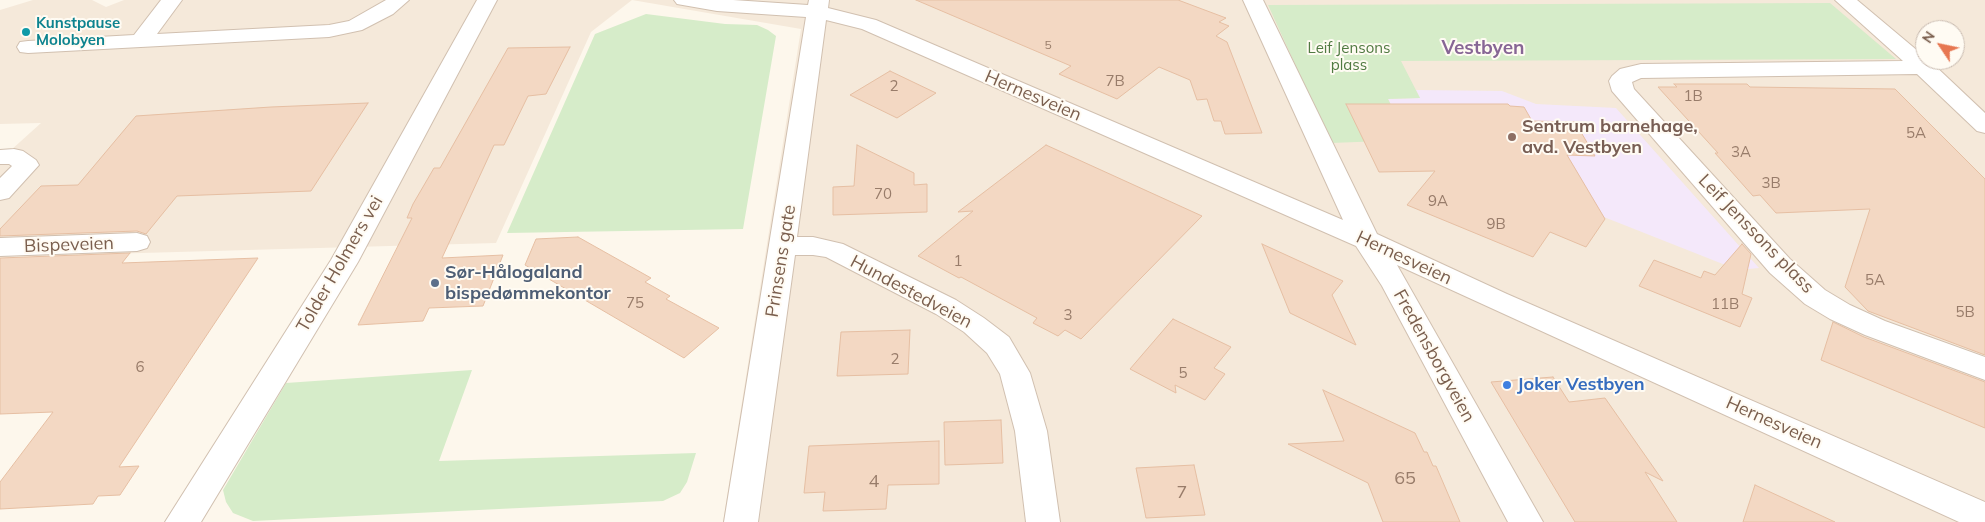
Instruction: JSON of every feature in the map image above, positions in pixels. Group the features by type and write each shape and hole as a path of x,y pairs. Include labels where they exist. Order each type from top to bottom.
{"street":[{"path":"140,41 172,0"},
{"path":"28,47 329,31 355,26 386,10 399,0"},
{"name":"Tolder Holmers vei","path":"182,522 344,262 487,0"},
{"name":"Hernesveien","path":"684,0 717,5 819,6 869,24 1366,240 1506,305 1985,518"},
{"name":"Fredensborgveien","path":"1253,0 1366,240 1395,284 1526,522"},
{"path":"1845,0 1915,60"},
{"name":"Prinsens gate","path":"741,522 819,6"},
{"name":"Leif Jenssons plass","path":"1915,67 1641,71 1628,74 1620,81 1623,91 1780,266 1815,297 1840,312 1875,328 1985,369"},
{"path":"1926,70 1980,116"},
{"path":"0,157 14,156 27,165 0,192"},
{"name":"Bispeveien","path":"0,247 137,242"},
{"name":"Hundestedveien","path":"784,246 813,246 833,250 946,307 974,325 998,345 1015,373 1031,431 1043,522"}],"shaded area":[{"path":"33,0 92,0 106,7 124,0 632,0 591,32 496,243 0,257 0,160 41,123 0,124 0,10"},
{"path":"632,0 1985,0 1985,522 723,522 801,29"},
{"path":"1416,90 1502,91 1536,104 1616,108 1759,268 1738,270 1409,140 1388,99 1420,98"}],"green space":[{"name":"Leif Jensons plass","path":"1830,3 1896,59 1401,61 1420,98 1388,99 1409,140 1331,143 1268,5"},
{"path":"646,14 725,24 757,25 776,36 743,229 507,233 595,34"},
{"path":"472,370 439,461 696,453 687,482 680,493 663,501 253,521 233,513 226,502 223,490 286,383"}],"building":[{"path":"916,0 1178,0 1226,18 1219,22 1229,26 1216,36 1227,42 1262,133 1225,134 1221,121 1214,121 1207,99 1197,100 1190,80 1159,67 1117,99 1059,74 1071,66"},
{"path":"570,47 546,94 528,96 504,145 494,145 442,258 503,255 483,306 429,308 423,321 358,325 412,218 407,218 413,204 434,168 440,168 508,48"},
{"path":"890,71 936,93 897,118 850,95"},
{"path":"1674,84 1747,84 1750,87 1895,89 1985,179 1985,355 1868,311 1845,287 1870,209 1776,213 1760,195 1753,196 1715,153 1718,153 1658,87 1677,87"},
{"path":"368,103 311,191 177,196 146,234 137,231 0,236 0,229 41,186 78,185 136,116"},
{"path":"1346,104 1508,104 1510,106 1524,107 1532,121 1575,122 1595,156 1567,155 1605,219 1586,247 1550,232 1533,257 1407,205 1435,171 1379,172"},
{"path":"857,145 914,173 914,185 927,184 927,212 833,215 833,187 854,186"},
{"path":"1046,145 1202,216 1081,339 1065,330 1058,336 1033,323 1037,318 918,256 973,211 958,212"},
{"path":"578,237 651,278 645,282 670,296 666,299 719,328 684,358 525,265 536,239"},
{"path":"1262,244 1343,281 1332,295 1356,345 1290,313"},
{"path":"1742,244 1751,254 1742,294 1752,298 1740,327 1639,286 1654,260 1701,278 1704,271 1715,275"},
{"path":"130,253 122,263 258,258 119,467 139,466 120,495 98,496 93,504 0,509 0,482 53,412 0,414 0,258"},
{"path":"1173,319 1231,347 1214,368 1225,374 1205,400 1175,385 1176,393 1130,369"},
{"path":"1833,322 1864,337 1985,382 1985,428 1821,360"},
{"path":"910,330 908,374 837,376 841,332"},
{"path":"1553,377 1569,402 1605,398 1663,481 1645,472 1677,522 1575,522 1491,382"},
{"path":"1323,390 1415,433 1424,452 1427,452 1433,466 1436,466 1460,522 1383,522 1368,483 1288,444 1344,441"},
{"path":"1001,420 1003,463 945,465 944,422"},
{"path":"939,441 939,484 888,485 886,509 823,511 825,492 804,493 809,446"},
{"path":"1194,465 1205,515 1146,518 1136,468"},
{"path":"1755,485 1835,522 1743,522"}],"place":[{"name":"Kunstpause Molobyen","path":"26,32"},
{"name":"Sentrum barnehage, avd. Vestbyen","path":"1512,137"},
{"name":"Sør-Hålogaland bispedømmekontor","path":"435,283"},
{"name":"Joker Vestbyen","path":"1507,385"}],"district":[{"name":"Vestbyen","path":"1483,48"}]}
